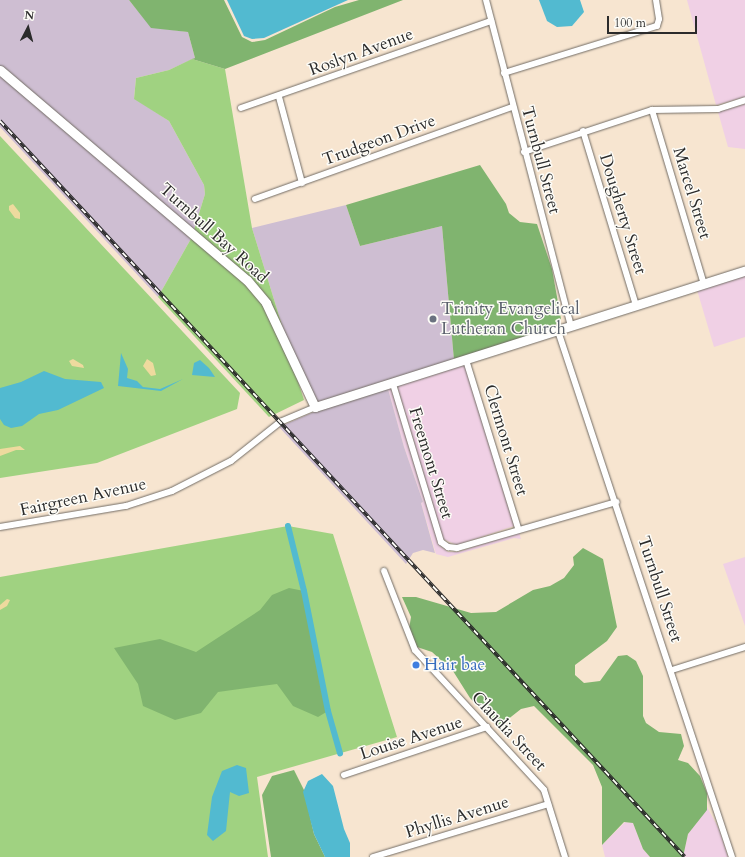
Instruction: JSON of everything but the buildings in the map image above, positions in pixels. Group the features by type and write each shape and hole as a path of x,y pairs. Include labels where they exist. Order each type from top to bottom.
{"street":[{"name":"Turnbull Street","path":"486,0 512,107 571,327"},
{"path":"504,73 657,26 660,19 656,0"},
{"name":"Roslyn Avenue","path":"241,108 491,21"},
{"name":"Turnbull Bay Road","path":"0,70 247,280 266,303 315,407"},
{"path":"279,96 302,183"},
{"path":"524,152 583,131 652,110 718,109 745,100"},
{"name":"Trudgeon Drive","path":"255,199 512,107"},
{"name":"Marcel Street","path":"652,110 704,284"},
{"name":"Dougherty Street","path":"583,131 636,306"},
{"path":"315,407 393,384 745,270"},
{"name":"Turnbull Street","path":"558,331 672,670 732,857"},
{"name":"Clermont Street","path":"466,360 518,528"},
{"name":"Freemont Street","path":"393,384 441,542 448,547 457,548 518,528"},
{"name":"Fairgreen Avenue","path":"0,527 126,506 172,491 230,462 280,422 315,407"},
{"path":"518,528 616,502"},
{"name":"Claudia Street","path":"384,571 415,650 544,790 566,857"},
{"path":"672,670 745,647"},
{"name":"Louise Avenue","path":"344,775 487,727"},
{"name":"Phyllis Avenue","path":"373,857 548,804"}],"shaded area":[{"path":"0,0 129,0 151,27 188,32 195,58 169,70 136,78 134,98 169,121 204,185 205,194 194,230 0,66"},
{"path":"687,0 745,0 745,97 716,105"},
{"path":"0,74 192,237 158,297 0,127"},
{"path":"745,104 745,149 728,147 718,112"},
{"path":"346,205 360,246 442,226 454,360 317,403 284,332 252,228"},
{"path":"745,274 745,337 714,347 697,290"},
{"path":"465,364 514,526 457,545 443,539 397,386"},
{"path":"391,388 439,545 448,552 458,552 519,532 521,539 514,538 448,557 436,554 421,503 423,502 404,447 388,389"},
{"path":"388,389 404,447 423,502 421,503 435,553 423,550 413,553 406,564 279,427 316,411"},
{"path":"745,557 745,626 723,564"},
{"path":"707,807 719,829 728,857 683,857 688,834"},
{"path":"625,822 633,823 643,849 650,857 605,857 602,845"}],"green space":[{"path":"129,0 224,0 242,37 252,42 265,40 335,7 359,0 403,0 225,69 192,59 195,58 188,32 151,28"},
{"path":"192,59 225,69 252,228 284,332 268,300 194,230 205,194 204,185 169,121 134,99 136,78 169,70"},
{"path":"0,136 240,393 237,409 97,463 0,478"},
{"path":"480,165 506,204 509,213 520,222 537,224 552,269 561,319 551,329 454,360 442,226 360,246 346,205"},
{"path":"192,237 245,282 263,305 296,375 304,400 269,417 158,297"},
{"path":"288,526 333,534 397,737 257,777 268,857 0,857 0,577"},
{"path":"583,548 603,559 617,627 607,641 575,665 575,675 584,683 600,681 618,656 627,655 636,661 643,676 643,716 646,723 659,732 681,734 684,746 678,760 688,763 700,776 707,793 707,810 688,834 683,857 650,857 643,849 633,823 624,822 602,845 602,787 593,765 534,706 521,709 498,727 470,698 453,671 432,652 417,647 409,629 411,617 402,597 416,597 471,613 496,612 533,590 550,586 564,578 574,565 573,557"},
{"path":"289,588 304,591 328,711 318,717 293,706 277,684 218,692 201,713 175,720 143,706 138,684 114,648 160,639 196,652 260,610 272,595"},
{"path":"294,770 304,790 314,834 325,857 271,857 262,795 272,776"}],"sand":[{"path":"13,204 20,213 20,219 15,218 9,210 9,206"},
{"path":"73,359 83,365 84,368 72,366 69,361"},
{"path":"147,359 153,363 156,375 151,376 143,366"},
{"path":"20,446 25,450 16,450 0,456 0,449"},
{"path":"7,599 10,600 7,606 0,610 0,605"}],"water":[{"path":"227,0 348,0 264,38 252,39 244,36"},
{"path":"539,0 580,0 584,12 572,26 557,27 547,21"},
{"path":"121,353 128,369 127,378 137,381 143,387 160,389 183,379 161,391 118,386"},
{"path":"200,360 209,368 215,377 192,375 194,363"},
{"path":"44,371 65,379 101,382 104,388 58,410 39,414 22,426 11,428 4,425 0,419 0,388 21,382"},
{"path":"237,765 246,768 249,793 239,796 230,792 226,831 213,841 207,835 212,797 222,771"},
{"path":"322,774 333,786 344,829 350,843 350,857 325,857 314,834 303,792 308,781"}],"waterway":[{"path":"288,526 304,591 328,711 340,753"}],"railway":[{"path":"0,121 685,857"}],"place":[{"name":"Trinity Evangelical Lutheran Church","path":"433,319"},
{"name":"Hair bae","path":"416,665"}]}
